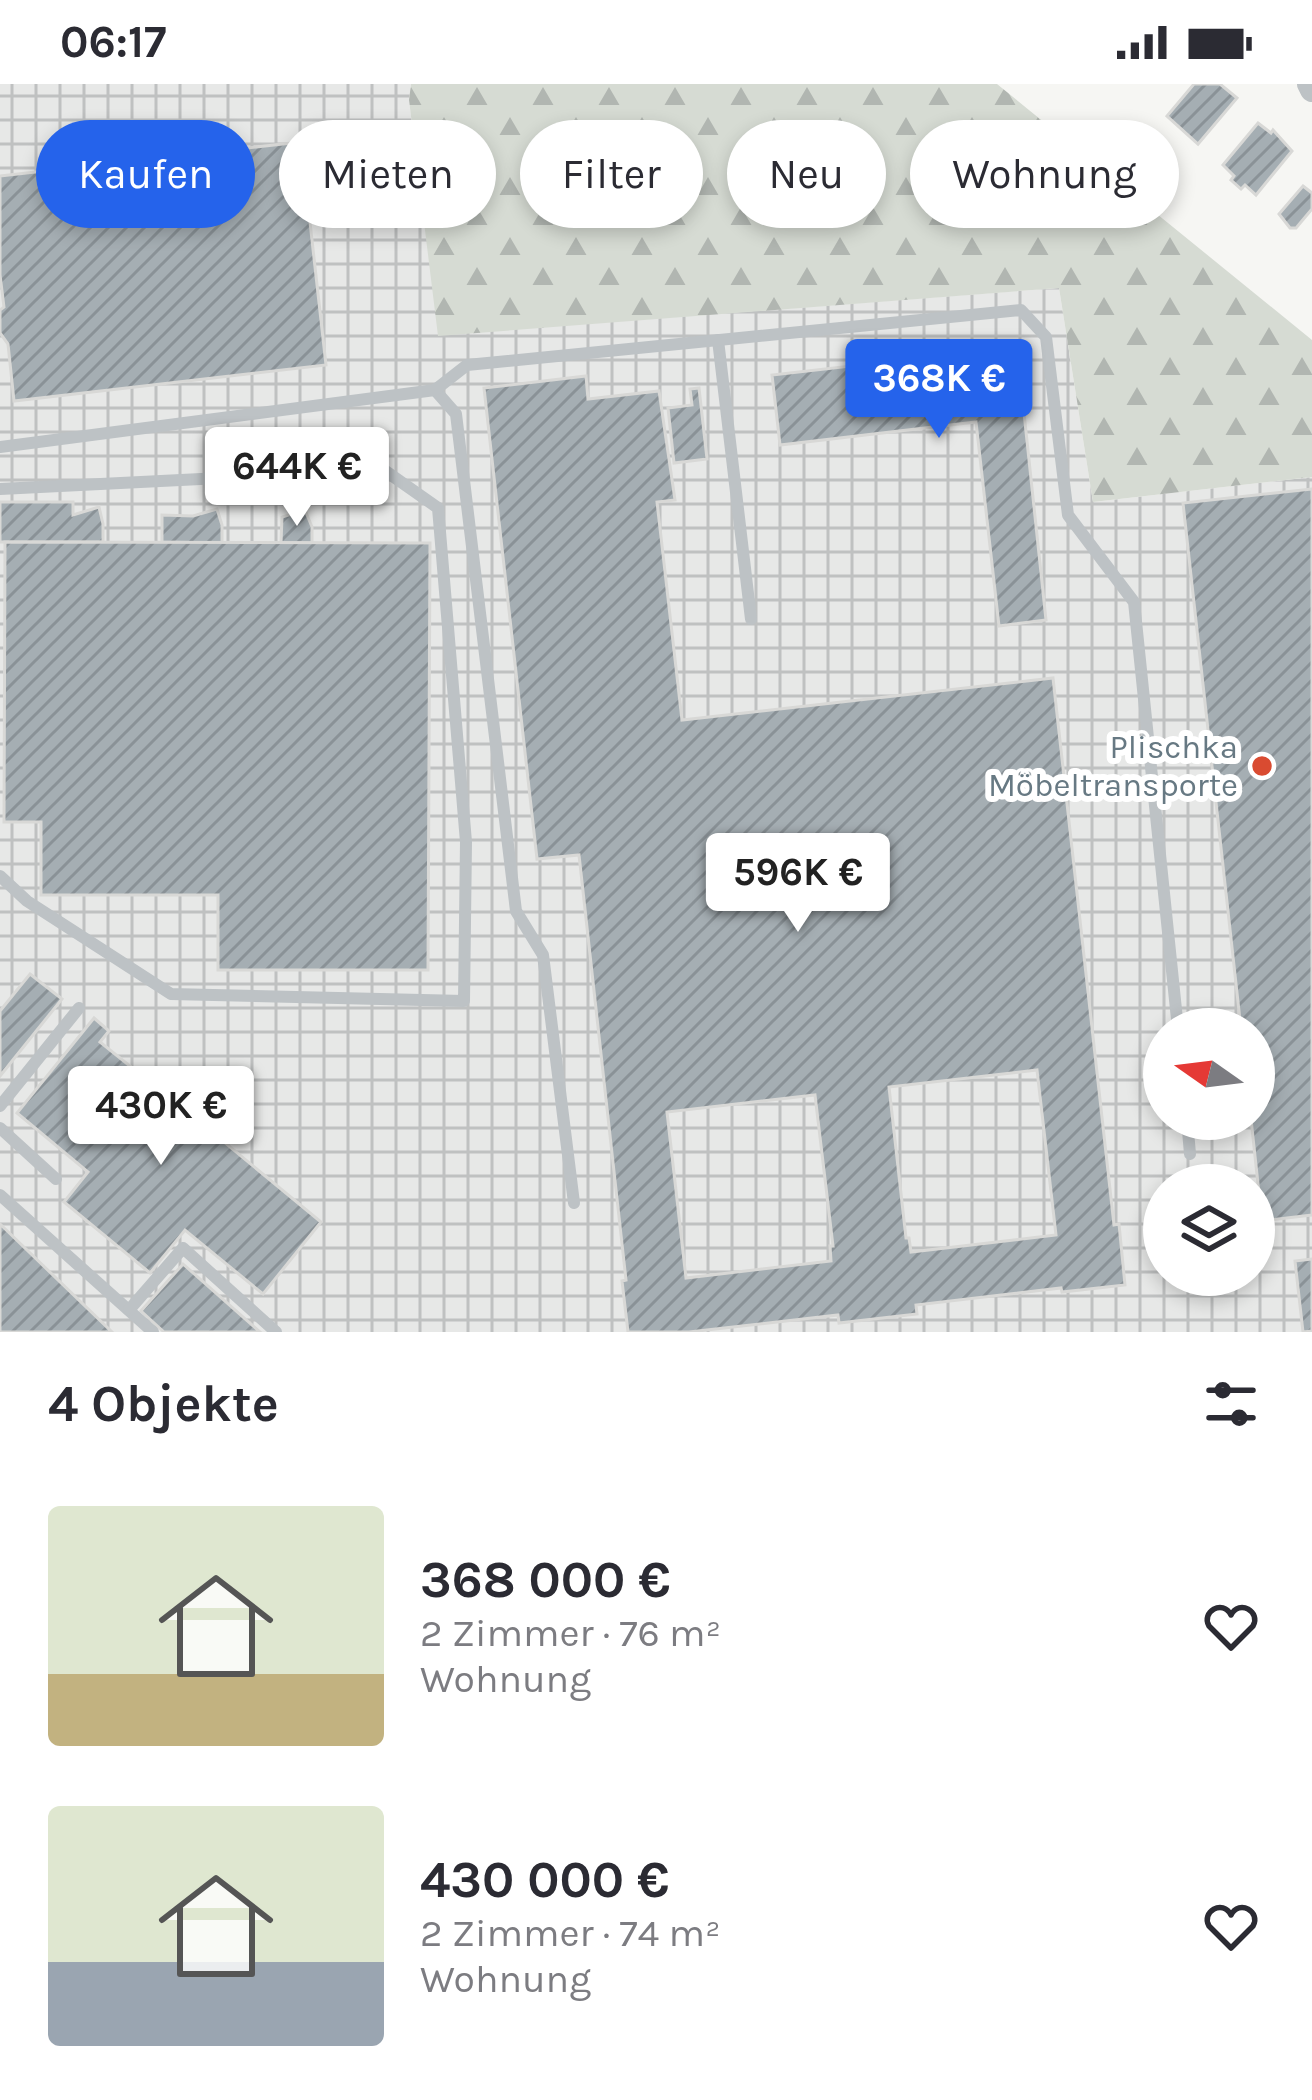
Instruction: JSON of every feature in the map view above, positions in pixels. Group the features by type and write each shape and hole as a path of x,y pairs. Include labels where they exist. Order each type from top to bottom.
{"lane":[{"path":"0,447 435,390 467,364 1021,310 1046,337 1068,514 1134,602 1176,1008"},
{"path":"718,340 751,619"},
{"path":"435,390 456,414 516,911 543,955 574,1203"},
{"path":"0,489 384,470 438,508 466,842 464,1001 171,994 27,901 0,876"},
{"path":"0,1106 79,1008"},
{"path":"0,1128 56,1179"},
{"path":"1189,1140 1190,1154"},
{"path":"0,1196 153,1332"},
{"path":"129,1310 183,1248 276,1332"}],"shaded area":[{"path":"0,84 411,84 412,120 279,120 279,228 425,228 439,335 1059,288 1093,502 1312,477 1312,1332 0,1332"}],"green space":[{"path":"411,84 997,84 1041,120 910,120 910,228 1174,228 1312,340 1312,477 1093,502 1059,288 438,336 425,228 496,228 496,120 411,120"}],"building":[{"path":"1194,84 1220,84 1237,98 1198,144 1179,127 1179,120 1167,116"},
{"path":"1258,123 1273,130 1292,151 1256,195 1231,180 1234,176 1223,165"},
{"path":"279,144 279,228 311,228 326,365 14,401 8,344 0,333 4,307 0,176 36,172 36,228 255,228 255,147"},
{"path":"1303,186 1312,193 1312,209 1296,228 1290,228 1279,214"},
{"path":"1017,347 1046,620 999,626 976,422 780,445 772,375"},
{"path":"586,376 588,399 659,391 675,500 657,502 682,720 1053,678 1114,1225 1119,1224 1125,1285 916,1305 917,1314 839,1323 838,1315 689,1332 628,1332 579,855 537,859 484,388","holes":["1037,1070 1056,1235 911,1252 889,1087","815,1095 831,1261 686,1278 667,1112"]},
{"path":"699,388 707,459 674,463 668,408 692,405 690,389"},
{"name":"Plischka Möbeltransporte","path":"1312,489 1312,1215 1275,1219 1275,1164 1256,1164 1253,1140 1275,1140 1275,1008 1239,1008 1183,503"},
{"path":"0,502 73,502 73,515 99,507 103,542 0,542"},
{"path":"217,509 222,543 162,542 162,515 193,516"},
{"path":"305,510 312,543 281,543 282,517"},
{"path":"5,542 430,543 428,970 218,970 218,895 41,895 41,822 4,822"},
{"path":"30,974 62,999 0,1076 0,1011"},
{"path":"94,1018 109,1031 100,1042 171,1099 180,1087 210,1112 201,1123 321,1222 263,1294 185,1230 150,1273 64,1202 88,1172 17,1113"},
{"path":"0,1224 112,1332 0,1332"},
{"path":"1312,1259 1312,1331 1303,1332 1295,1261"},
{"path":"183,1264 260,1332 164,1332 141,1311"}],"place":[{"name":"Plischka Möbeltransporte","path":"1262,766"}]}
